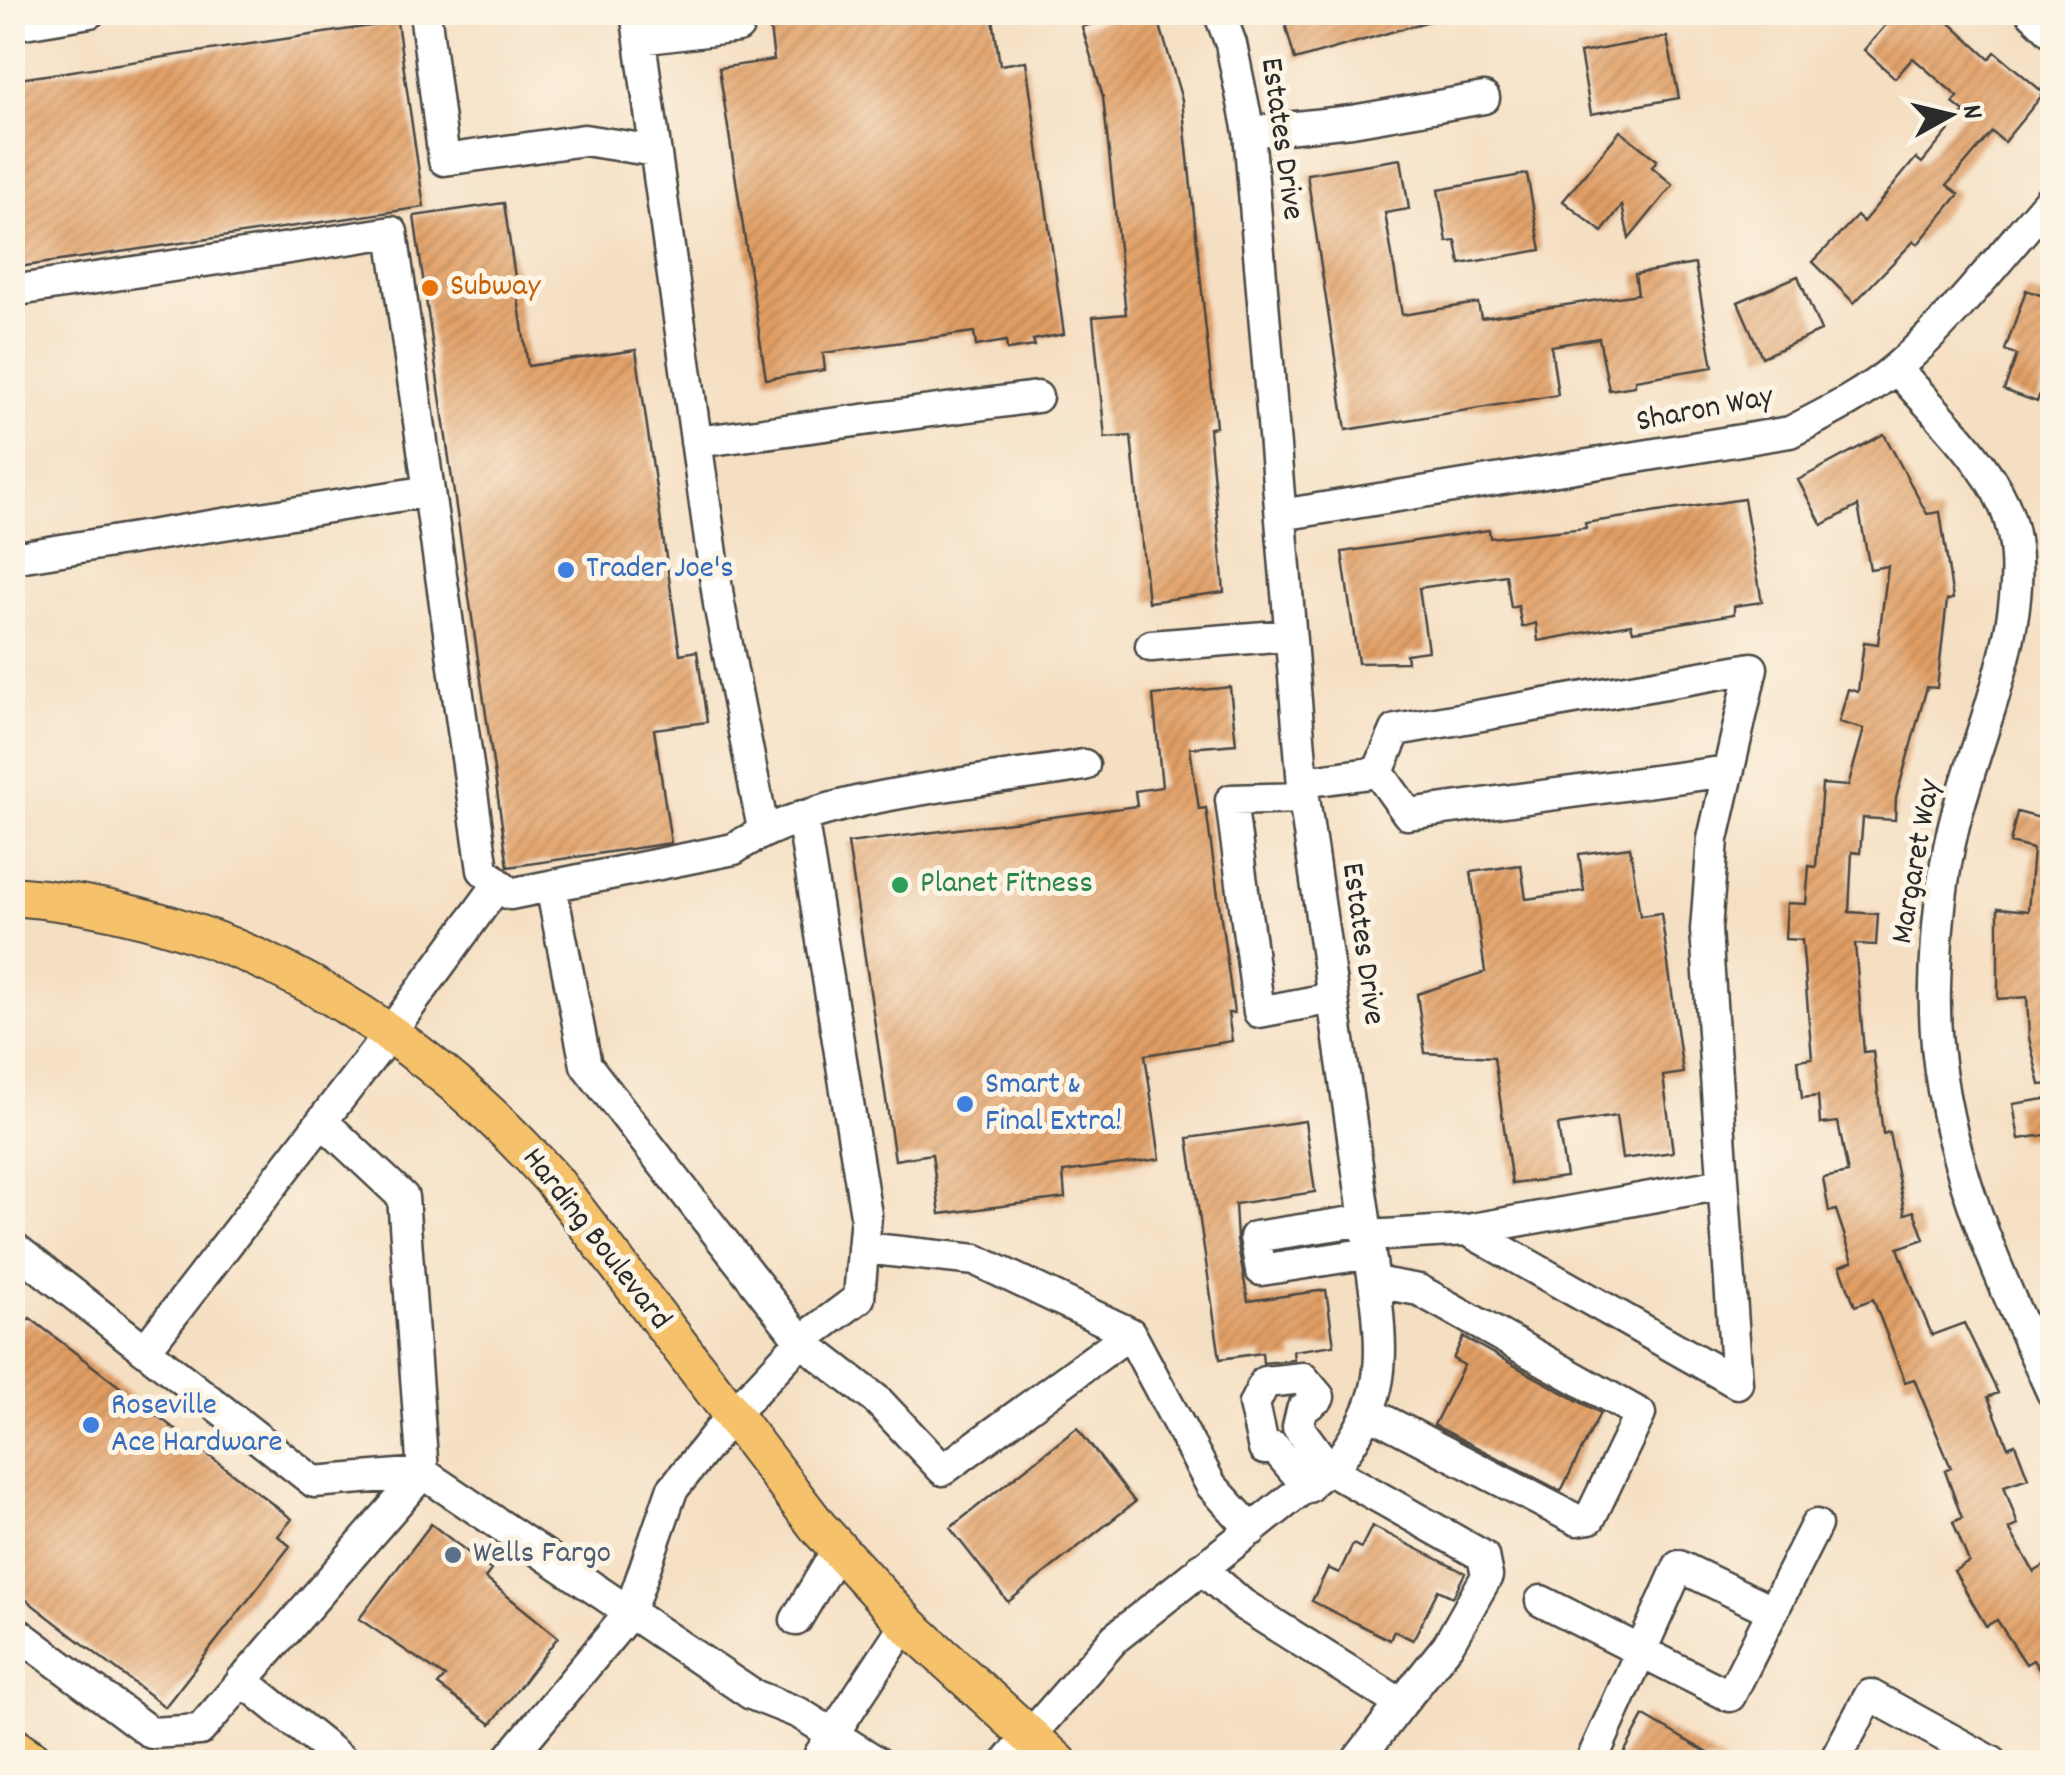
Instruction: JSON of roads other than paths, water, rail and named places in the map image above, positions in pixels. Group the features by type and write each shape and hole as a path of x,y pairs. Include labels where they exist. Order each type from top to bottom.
{"highway":[{"path":"12,1749 32,1762"}],"main road":[{"name":"Harding Boulevard","path":"12,896 95,905 158,920 280,967 390,1033 446,1072 504,1126 553,1180 731,1416 838,1548 1018,1749 1058,1762"}],"street":[{"path":"12,25 90,12"},
{"path":"425,12 444,160 584,140 655,151"},
{"path":"738,12 738,27 638,26 719,604 763,829"},
{"name":"Estates Drive","path":"1018,1749 1115,1638 1319,1478 1370,1413 1382,1356 1303,790 1249,132 1231,44 1219,12"},
{"path":"2031,12 2052,32"},
{"path":"1249,132 1352,121 1484,98"},
{"name":"Sharon Way","path":"1281,515 1752,442 1790,432 1833,410 1896,368 1942,323 2052,197"},
{"path":"12,290 392,232 483,870 510,894 734,849 763,829 802,816 1084,765"},
{"name":"Margaret Way","path":"1896,368 1982,469 2005,506 2012,544 2005,662 1952,832 1934,990 1938,1056 1970,1200 2052,1392"},
{"path":"696,442 1037,397"},
{"path":"12,558 428,492"},
{"path":"1151,646 1290,634"},
{"path":"1378,772 1396,730 1752,668 1713,839 1706,930 1737,1383 1467,1230"},
{"path":"1378,772 1408,814 1728,771"},
{"path":"1333,998 1259,1012 1231,800 1303,790 1378,772"},
{"path":"506,1762 629,1614 672,1490 731,1416 801,1341 858,1298 866,1215 802,816"},
{"path":"146,1349 390,1033 497,886"},
{"path":"551,886 586,1065 801,1341 878,1401 943,1470 1130,1333"},
{"path":"12,1629 150,1733 200,1730 423,1473 403,1197 322,1121"},
{"path":"1369,1248 1723,1184"},
{"path":"12,1246 314,1482 423,1473 751,1694 800,1713 825,1744 877,1762"},
{"path":"863,1248 976,1260 1130,1333 1212,1486 1252,1530"},
{"path":"1369,1248 1419,1290 1640,1414 1590,1518 1577,1520 1370,1413"},
{"path":"1319,1478 1483,1556 1487,1576 1448,1644 1356,1762"},
{"path":"1541,1601 1730,1696 1816,1525"},
{"path":"796,1620 838,1548"},
{"path":"1591,1762 1679,1566 1773,1611"},
{"path":"1201,1568 1242,1604 1401,1704"},
{"path":"825,1744 906,1623"},
{"path":"242,1680 344,1762"},
{"path":"1836,1762 1870,1695 1992,1762"}],"place":[{"name":"Subway","path":"430,288"},
{"name":"Trader Joe's","path":"566,570"},
{"name":"Planet Fitness","path":"900,885"},
{"name":"Smart & Final Extra!","path":"965,1104"},
{"name":"Roseville Ace Hardware","path":"91,1425"},
{"name":"Wells Fargo","path":"453,1555"}]}
